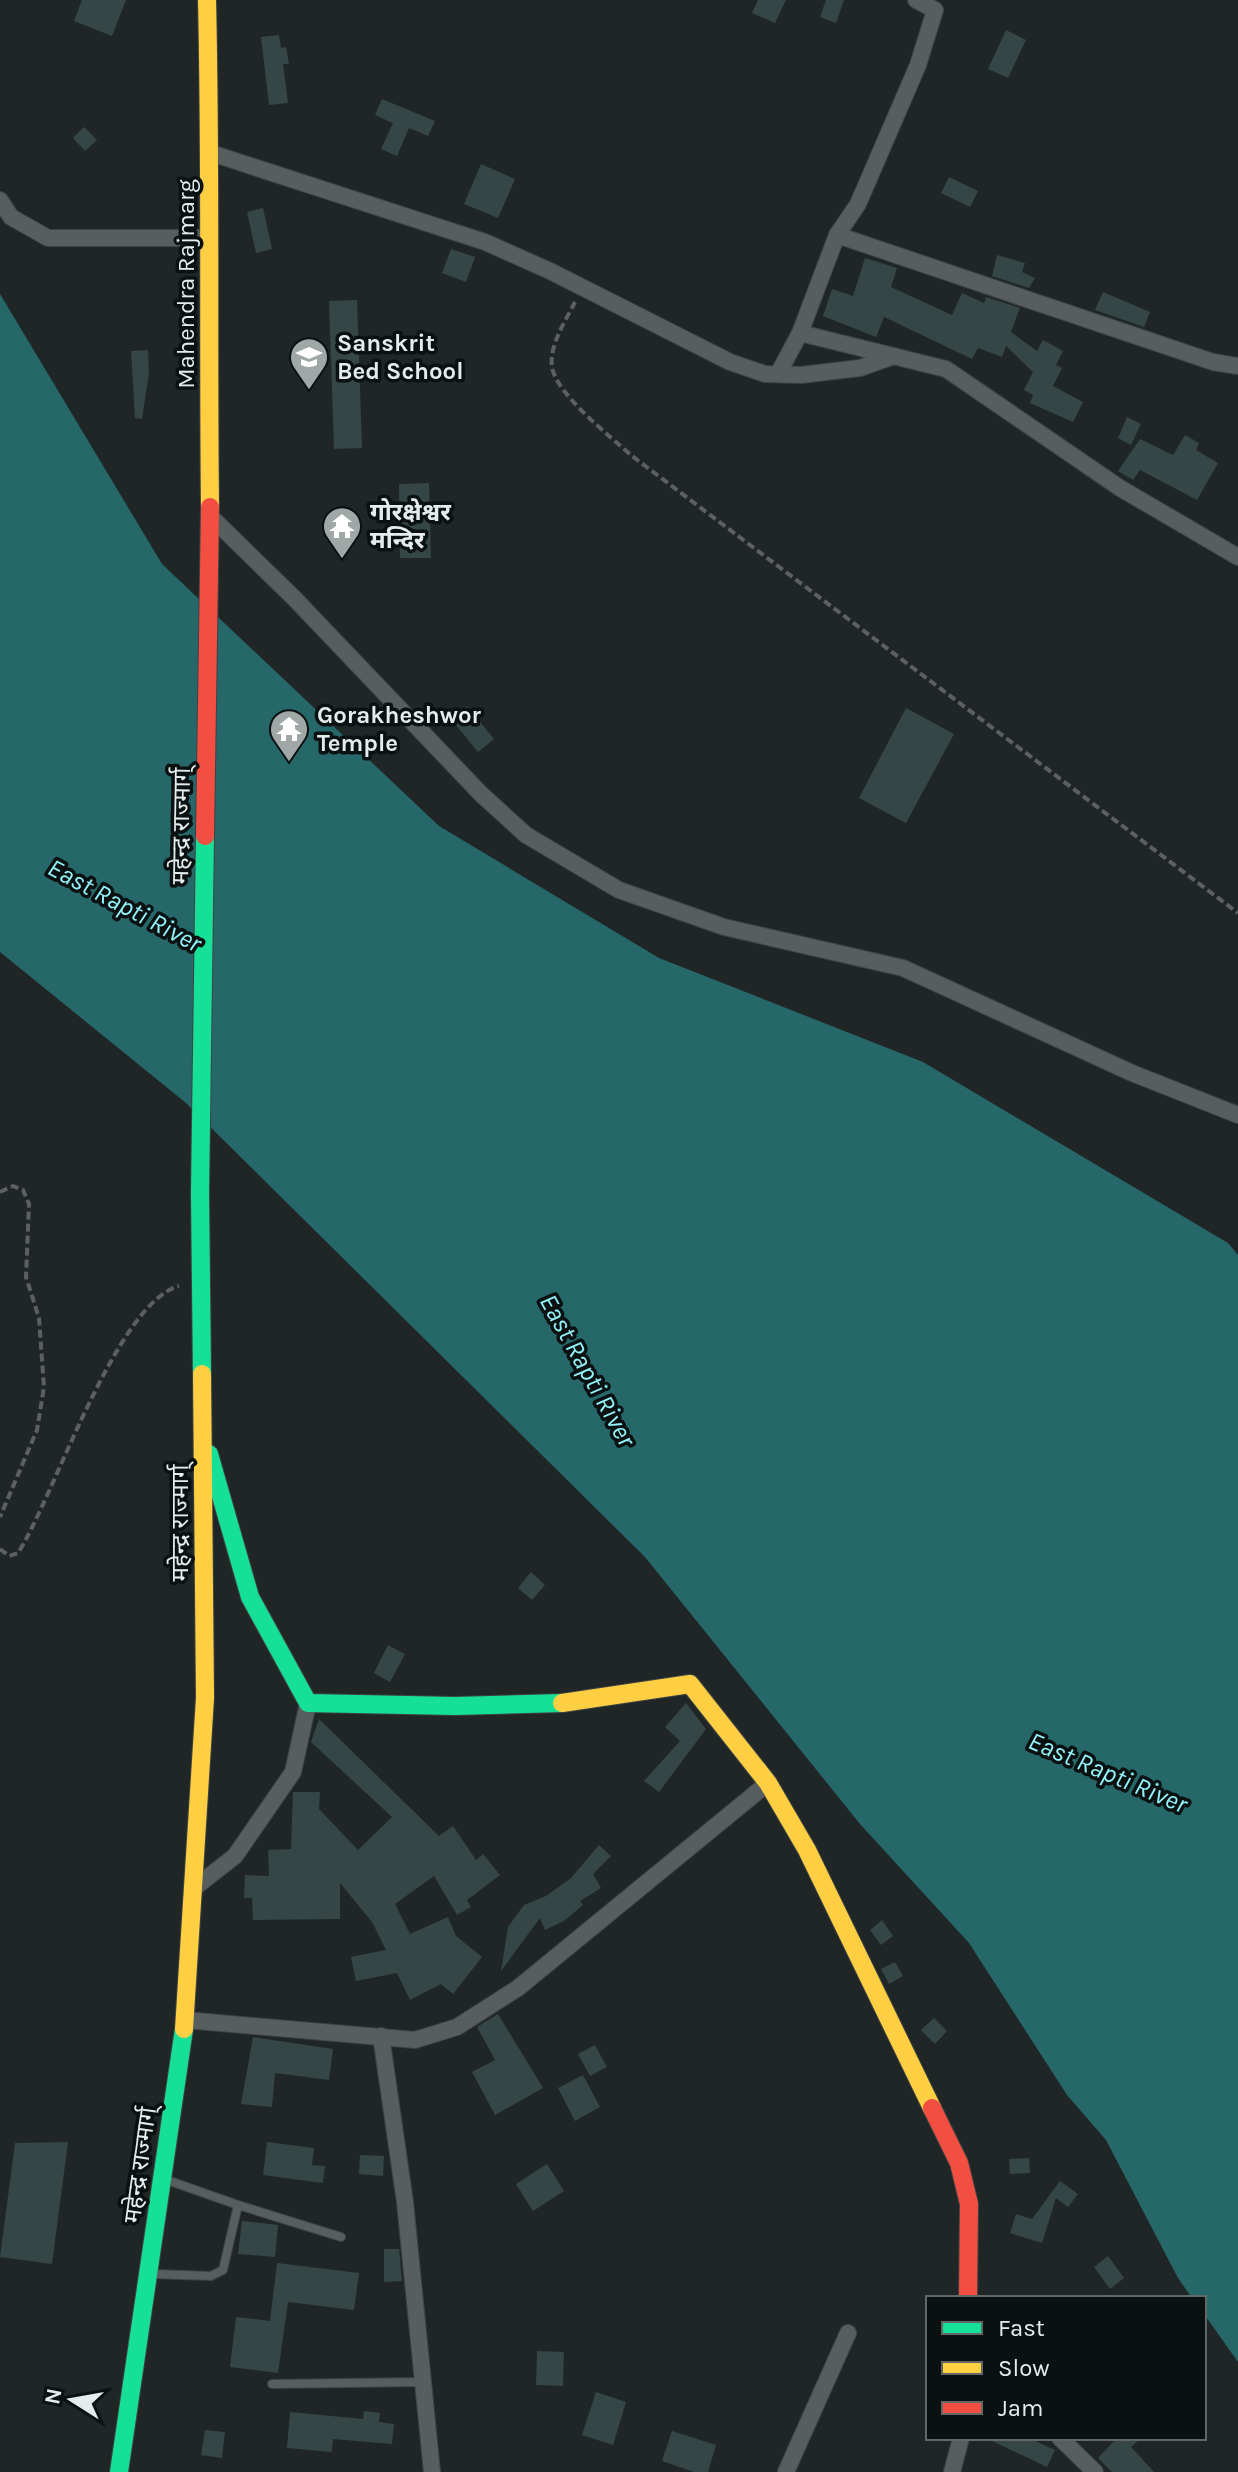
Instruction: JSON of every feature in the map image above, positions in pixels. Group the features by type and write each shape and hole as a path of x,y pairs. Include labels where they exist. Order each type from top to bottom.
{"main road":[{"name":"Mahendra Rajmarg","path":"207,0 211,153 207,238 209,568"},
{"name":"महेन्द्र राज्मार्ग्","path":"119,2472 185,2020 205,1698 200,1193 209,568"},
{"path":"204,1438 250,1597 283,1663 308,1703 455,1706 568,1703 690,1684 768,1783 807,1850 959,2163 969,2204 968,2296"}],"street":[{"path":"778,374 800,333 837,235 858,204 918,65 935,10 916,0"},
{"path":"211,153 485,242 582,286 730,362 778,374 860,368 894,356"},
{"path":"0,200 11,217 48,238 207,238"},
{"path":"837,235 1213,362 1238,366"},
{"path":"800,333 946,369 1120,488 1238,557"},
{"path":"210,516 294,598 481,794 526,835 619,890 724,927 903,968 1132,1073 1238,1115"},
{"path":"194,1888 235,1856 293,1772 308,1703"},
{"path":"185,2020 415,2040 457,2027 518,1988 768,1783"},
{"path":"381,2036 405,2202 432,2472"},
{"path":"786,2472 848,2333"},
{"path":"952,2472 960,2440"},
{"path":"1062,2440 1095,2472"}],"lane":[{"path":"162,2178 341,2237"},
{"path":"148,2274 211,2276 223,2270 238,2205"},
{"path":"272,2384 423,2382"}],"path":[{"path":"582,286 555,346 552,368 571,398 632,456 1238,913"},
{"path":"0,1192 13,1186 23,1190 29,1204 26,1277 39,1318 44,1387 37,1430 0,1517"},
{"path":"0,1549 9,1556 18,1553 25,1542 104,1373 143,1312 170,1288 200,1280"}],"water":[{"name":"East Rapti River","path":"0,294 162,564 439,826 659,958 923,1062 1228,1243 1238,1255 1238,2362 1206,2317 1206,2296 1191,2296 1178,2278 1106,2140 1067,2095 969,1943 860,1824 645,1557 186,1103 0,952"}],"building":[{"path":"82,0 126,0 112,36 74,21"},
{"path":"758,0 786,0 775,23 752,13"},
{"path":"826,0 844,0 836,23 820,17"},
{"path":"1006,30 1026,40 1008,78 988,69"},
{"path":"279,35 281,48 286,47 289,64 283,64 288,103 269,105 261,37"},
{"path":"382,99 435,121 428,136 409,128 397,156 381,149 393,123 375,115"},
{"path":"84,127 97,140 85,151 73,138"},
{"path":"481,164 515,179 498,218 464,204"},
{"path":"949,177 978,191 970,207 941,193"},
{"path":"263,208 272,249 256,253 247,212"},
{"path":"451,249 475,257 466,282 442,273"},
{"path":"997,255 1025,263 1022,272 1035,278 1029,288 992,276"},
{"path":"865,258 897,268 891,287 952,315 962,293 984,303 986,297 1020,308 1011,332 1037,351 1043,340 1063,351 1056,365 1062,368 1053,386 1083,402 1073,422 1030,403 1033,395 1024,390 1033,372 1006,346 1002,357 978,348 972,359 884,317 876,337 823,316 832,289 853,296"},
{"path":"1103,292 1150,312 1144,327 1095,310"},
{"path":"357,300 362,448 334,449 329,301"},
{"path":"148,350 149,373 142,419 135,418 131,351"},
{"path":"1127,417 1141,424 1131,445 1118,438"},
{"path":"1185,435 1199,443 1196,450 1218,463 1197,500 1140,470 1133,480 1118,471 1140,439 1173,455"},
{"path":"429,483 431,558 400,558 399,484"},
{"path":"467,706 494,739 478,752 451,719"},
{"path":"906,708 954,734 906,823 859,798"},
{"path":"531,1572 545,1585 532,1600 518,1588"},
{"path":"388,1645 405,1654 390,1682 374,1673"},
{"path":"686,1703 706,1729 659,1792 644,1781 680,1741 665,1727"},
{"path":"319,1719 439,1836 453,1826 476,1860 483,1854 500,1875 467,1900 471,1907 457,1915 434,1876 395,1904 410,1934 448,1917 456,1936 482,1957 453,1994 441,1984 410,2000 397,1973 356,1981 351,1957 386,1950 372,1922 340,1883 340,1919 253,1920 252,1898 244,1898 245,1875 269,1876 268,1850 291,1849 293,1792 320,1792 319,1809 358,1850 392,1817 311,1742"},
{"path":"599,1845 611,1856 593,1874 601,1888 580,1901 583,1905 564,1921 545,1930 540,1918 501,1971 508,1927 524,1905 546,1896 571,1878"},
{"path":"882,1920 893,1936 881,1945 870,1930"},
{"path":"895,1962 903,1976 889,1984 881,1969"},
{"path":"498,2014 543,2088 495,2115 472,2072 495,2060 477,2027"},
{"path":"934,2018 947,2031 935,2044 921,2030"},
{"path":"253,2037 333,2049 329,2080 275,2073 272,2107 241,2104"},
{"path":"595,2045 607,2067 590,2076 578,2054"},
{"path":"583,2075 600,2107 575,2121 558,2088"},
{"path":"68,2142 52,2264 0,2257 15,2143"},
{"path":"267,2142 314,2148 312,2165 325,2166 323,2183 263,2175"},
{"path":"360,2155 384,2156 383,2176 359,2174"},
{"path":"1029,2158 1030,2173 1010,2174 1009,2159"},
{"path":"547,2164 564,2191 533,2211 516,2184"},
{"path":"1060,2181 1078,2194 1068,2207 1056,2198 1042,2243 1010,2233 1016,2214 1032,2219"},
{"path":"242,2221 278,2225 275,2257 238,2254"},
{"path":"384,2249 399,2249 402,2281 384,2282"},
{"path":"1108,2256 1124,2278 1110,2289 1094,2267"},
{"path":"277,2263 359,2273 354,2310 288,2302 278,2373 230,2367 236,2317 270,2321"},
{"path":"537,2351 564,2352 563,2386 536,2385"},
{"path":"596,2392 626,2402 613,2445 582,2435"},
{"path":"364,2411 380,2413 379,2422 394,2424 392,2444 333,2439 332,2452 287,2448 290,2412 363,2419"},
{"path":"205,2430 225,2432 222,2458 201,2455"},
{"path":"672,2431 716,2445 708,2472 694,2472 662,2461"},
{"path":"990,2440 1033,2440 1055,2450 1047,2467"},
{"path":"1115,2440 1139,2440 1131,2447 1154,2472 1112,2472 1098,2458"}],"traffic: fast":[{"path":"202,1374 200,1193 205,836"},
{"path":"209,1454 250,1597 308,1703 455,1706 562,1703"},
{"path":"119,2472 184,2029"}],"traffic: slow":[{"path":"207,0 210,507"},
{"path":"184,2029 205,1698 202,1374"},
{"path":"562,1703 690,1684 768,1783 807,1850 932,2108"}],"traffic: jam":[{"path":"205,836 210,507"},
{"path":"932,2108 959,2163 969,2204 968,2296"}],"place":[{"name":"Sanskrit Bed School","path":"309,391"},
{"name":"गोरक्षेश्वर मन्दिर","path":"342,560"},
{"name":"Gorakheshwor Temple","path":"289,763"}]}
